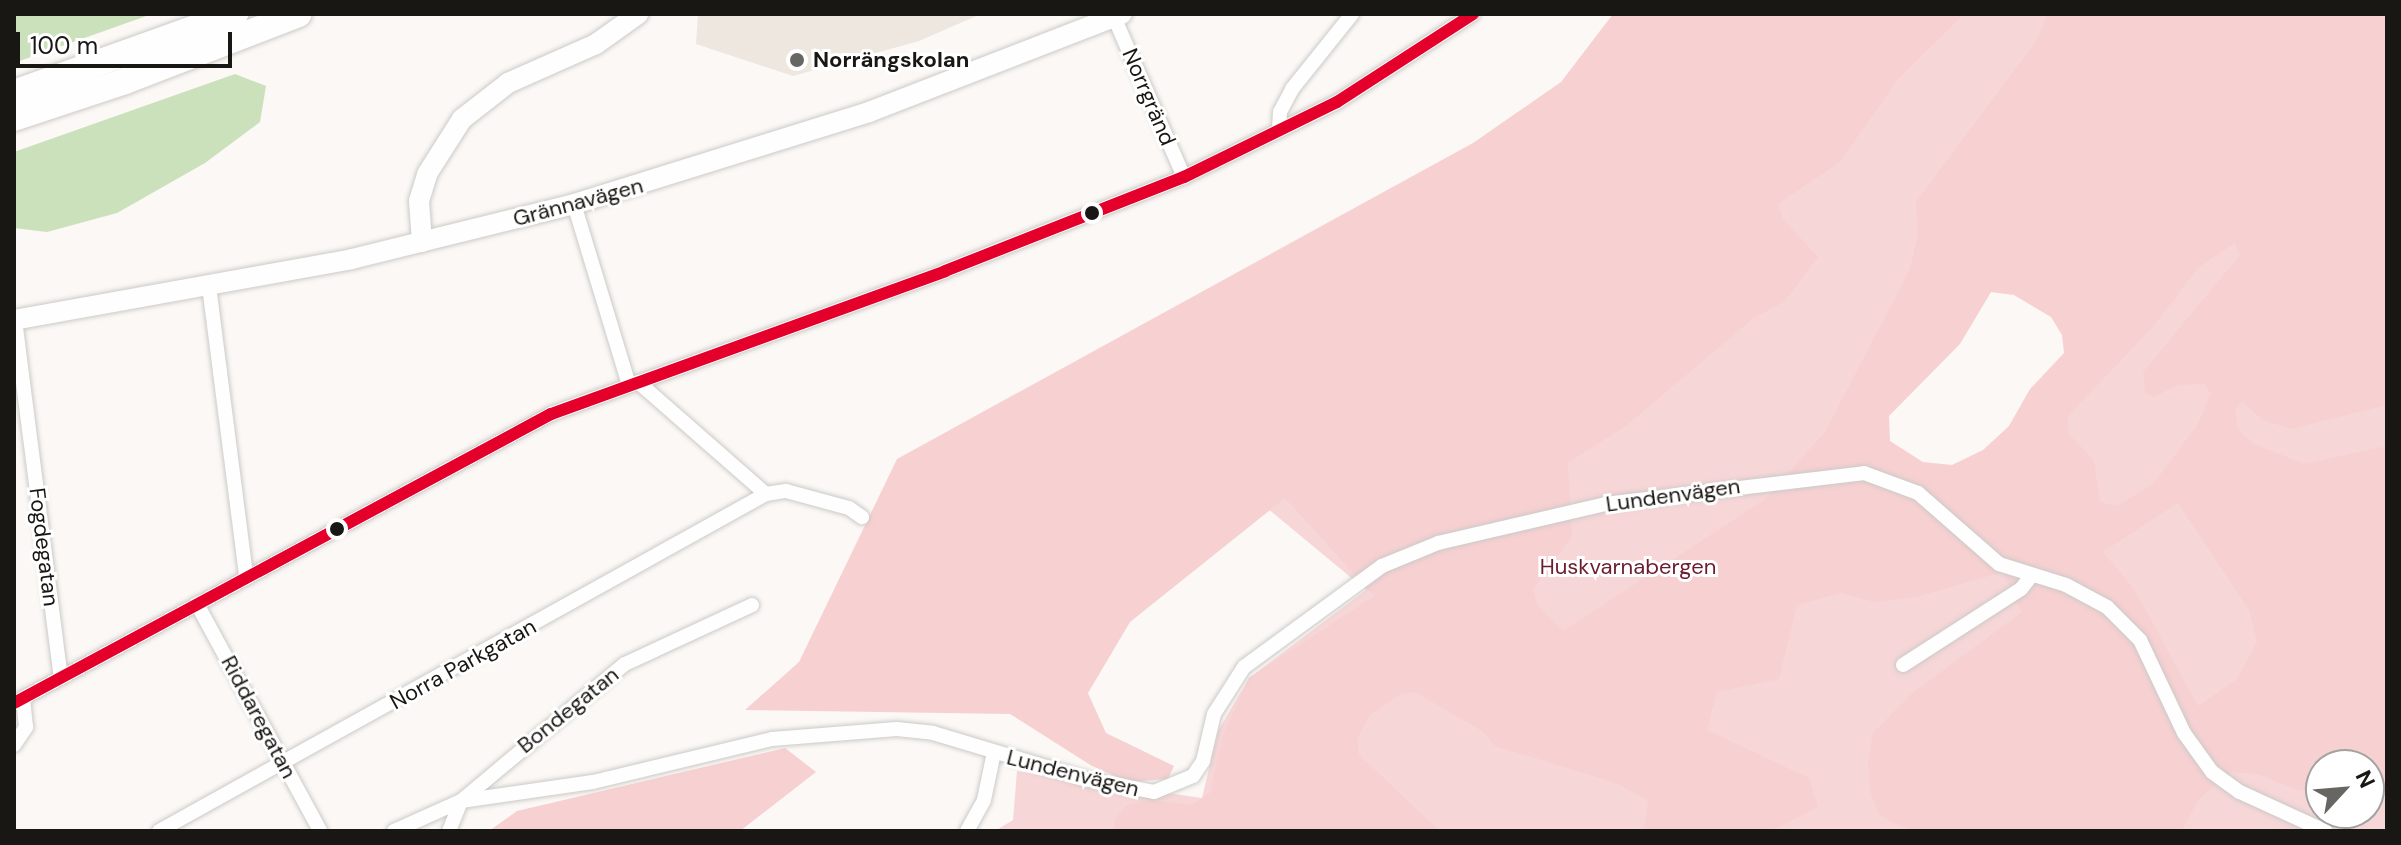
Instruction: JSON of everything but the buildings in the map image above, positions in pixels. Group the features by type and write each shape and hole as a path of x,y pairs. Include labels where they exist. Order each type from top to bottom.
{"highway":[{"path":"14,93 235,14"},
{"path":"14,118 125,81 299,14"}],"main road":[{"path":"422,242 419,201 427,174 462,119 508,83 596,44 638,14"},
{"name":"Grännavägen","path":"14,320 209,286 422,242 574,204 869,112 1118,16"}],"street":[{"path":"1279,130 1280,112 1292,89 1352,14"},
{"path":"14,745 26,727 19,700 486,446 634,383 1184,177 1337,102 1473,14"},
{"name":"Norrgränd","path":"1118,16 1184,177"},
{"path":"574,204 634,383 766,494 786,491 849,508 862,517"},
{"path":"209,286 246,576"},
{"name":"Fogdegatan","path":"14,320 61,678"},
{"name":"Lundenvägen","path":"461,801 593,782 772,739 843,731 933,733 1138,792 1178,786 1203,761 1214,714 1244,667 1382,566 1438,543 1605,504 1864,473 1918,493 1984,554 2031,576 2087,594 2128,625 2149,655 2184,733 2212,772 2251,798 2325,831"},
{"name":"Norra Parkgatan","path":"159,831 766,494"},
{"path":"1903,665 2021,589 2031,576"},
{"name":"Riddaregatan","path":"197,604 320,831"},
{"name":"Bondegatan","path":"394,831 461,801 625,664 752,605"},
{"name":"Lundenvägen","path":"967,831 984,800 994,752"},
{"path":"449,831 461,801"}],"shaded area":[{"path":"14,14 152,14 14,63"},
{"name":"Norrängskolan","path":"698,14 981,14 919,41 793,76 696,44"},
{"name":"Huskvarnabergen","path":"1613,14 1964,14 1899,78 1839,163 1778,204 1783,219 1818,257 1784,302 1755,317 1627,425 1568,463 1572,536 1533,589 1537,604 1563,631 1764,500 1825,432 1909,271 1918,235 1916,202 2036,41 2047,14 2387,14 2387,405 2291,429 2263,420 2242,402 2235,409 2238,430 2254,444 2304,464 2387,446 2387,777 2385,749 2305,749 2305,790 2258,774 2231,772 2198,800 2182,831 1913,831 1892,822 1878,813 1870,791 1868,760 1873,733 1911,694 2022,612 2003,572 1916,597 1874,602 1841,593 1797,605 1779,679 1717,692 1707,730 1809,778 1818,807 1771,831 1644,831 1648,800 1616,783 1495,746 1482,731 1415,692 1401,694 1370,715 1357,739 1359,755 1440,831 1113,831 1116,817 1127,805 1152,800 1192,805 1210,793 1223,735 1249,678 1374,596 1285,498 1130,622 1088,693 1106,733 1174,766 1168,779 1129,782 1092,766 1010,714 745,710 799,662 897,459 1473,143 1561,82","holes":["2235,243 2240,255 2143,372 2145,392 2154,397 2178,385 2205,384 2211,394 2198,424 2154,483 2117,506 2100,502 2094,460 2069,434 2068,416 2152,328 2198,268","1991,292 2014,295 2051,317 2062,335 2064,353 2030,389 2009,426 1983,450 1952,465 1923,462 1890,441 1889,416 1960,344","2178,503 2249,610 2257,642 2237,679 2198,706 2134,589 2103,552"]},
{"path":"235,74 266,86 260,122 205,163 117,213 47,232 14,228 14,152"},
{"path":"785,748 816,772 740,831 489,831 517,811"}],"green space":[{"name":"Huskvarnabergen","path":"1738,14 2387,14 2387,831 995,831 1013,820 1017,771 1202,798 1218,731 1249,678 1366,590 1244,489","holes":["2013,256 2104,316 1977,510 1862,443"]}],"transit line":[{"path":"14,703 551,414 945,271 1184,177 1337,102 1473,14"}],"place":[{"name":"Norrängskolan","path":"797,60"}]}
